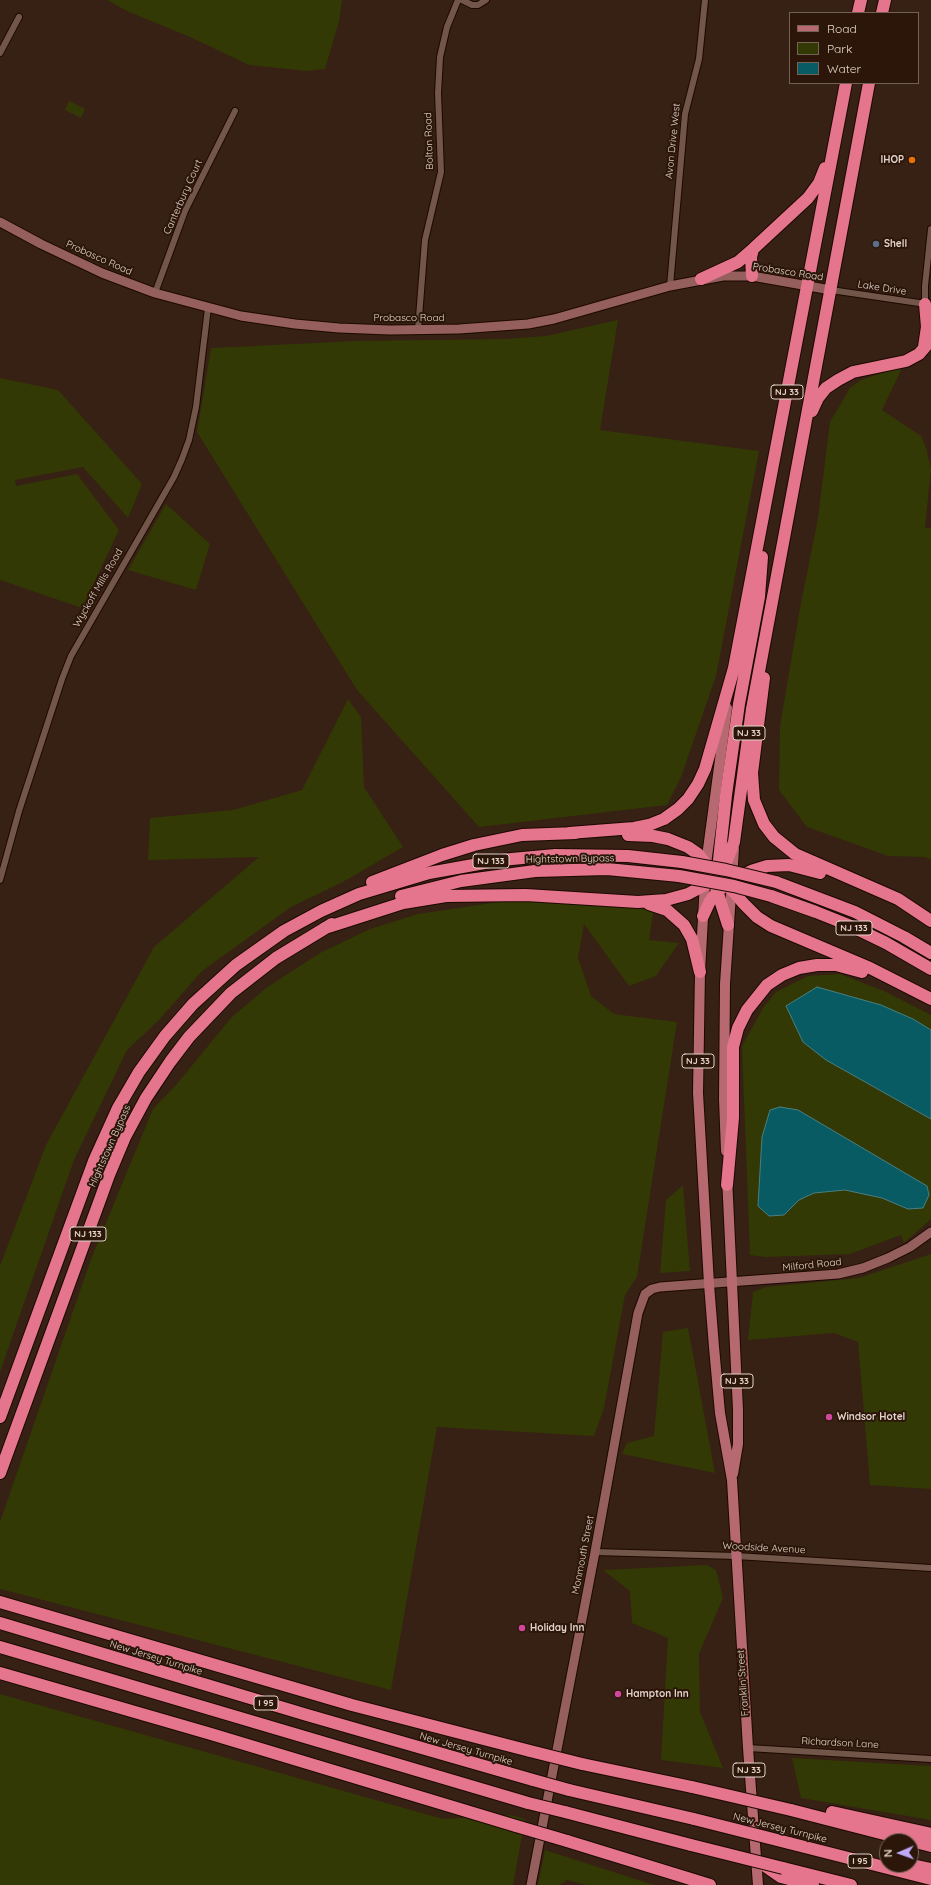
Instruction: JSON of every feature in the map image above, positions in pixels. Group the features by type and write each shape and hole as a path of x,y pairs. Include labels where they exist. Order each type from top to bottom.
{"highway":[{"path":"858,12 861,0"},
{"path":"882,12 885,0"},
{"name":"NJ 33","path":"734,668 846,84"},
{"name":"NJ 33","path":"734,842 752,709 869,84"},
{"path":"701,279 738,262 808,198 819,182 840,118"},
{"path":"752,276 751,257 753,249"},
{"path":"923,350 926,341 928,304"},
{"path":"805,427 818,398 826,388 853,372 915,358 931,340"},
{"path":"713,878 720,848 734,739 759,597 767,498"},
{"path":"768,625 764,694 752,773 754,800 764,824 780,843 795,854 898,899 931,921"},
{"path":"308,917 343,894 453,850 509,837 625,829 649,825 664,819 683,804 693,792 705,769 734,668"},
{"path":"569,833 638,834 660,837 688,847 698,854 706,864 713,878 727,886 750,911 770,926 870,968 931,999"},
{"path":"325,928 403,903 446,896 526,895 638,902 657,902 674,899 688,894 713,878 726,863 734,842"},
{"name":"Hightstown Bypass","path":"0,1417 97,1154 111,1121 132,1083 165,1036 203,994 253,952 308,917 347,899 387,885 429,873 483,862 537,856 628,856 682,862 726,870 776,882 855,912 904,937 931,953"},
{"path":"703,916 710,901 727,886 746,873 767,866 782,864 798,866 857,887 931,921"},
{"name":"Hightstown Bypass","path":"0,1473 112,1169 128,1130 146,1098 178,1050 221,1003 253,975 276,958 325,928 398,897 443,884 535,871 583,869 626,870 679,876 734,886 771,896 851,926 886,943 931,970"},
{"path":"727,886 728,925"},
{"path":"638,902 662,908 681,921 692,939 700,972"},
{"path":"727,1185 733,1118 733,1047 738,1028 758,993 782,975 799,968 817,965 836,965 862,972 931,1002"},
{"name":"New Jersey Turnpike","path":"0,1602 352,1705 582,1764 791,1810 931,1846"},
{"name":"New Jersey Turnpike","path":"0,1623 307,1716 569,1790 790,1840 931,1879"},
{"name":"I 95","path":"0,1647 528,1802 761,1862 782,1872 851,1885"},
{"path":"0,1673 211,1734 710,1885"},
{"path":"791,1810 828,1811 931,1834"},
{"path":"790,1840 879,1857"},
{"path":"919,1867 931,1869"},
{"path":"782,1872 813,1885"}],"main road":[{"name":"NJ 33","path":"706,864 720,754 734,668"},
{"name":"NJ 33","path":"727,886 734,842"},
{"name":"NJ 33","path":"713,878 703,916 700,972 698,1093 709,1284 720,1413 732,1480"},
{"name":"NJ 33","path":"728,925 724,1042 727,1185 738,1444 732,1480"},
{"name":"Franklin Street","path":"732,1480 748,1748 758,1885"}],"street":[{"name":"Bolton Road","path":"418,330 426,240 441,172 438,98 440,57 447,27 458,0"},
{"path":"462,0 472,5 478,5 486,0"},
{"name":"Avon Drive West","path":"670,286 684,114 698,59 705,0"},
{"path":"0,53 19,17"},
{"name":"Canterbury Court","path":"155,293 185,211 235,112"},
{"name":"Probasco Road","path":"0,222 41,244 102,273 155,293 208,308 253,318 296,324 363,329 418,330 492,328 528,324 554,319 670,286 723,276 752,276 830,290"},
{"path":"928,304 924,286 931,229"},
{"name":"Lake Drive","path":"830,290 928,304"},
{"name":"Wyckoff Mills Road","path":"0,880 19,811 62,679 71,656 174,478 189,440 196,407 208,308"},
{"name":"Milford Road","path":"709,1284 826,1276 850,1272 876,1263 900,1252 931,1232"},
{"name":"Monmouth Street","path":"531,1885 642,1297 648,1290 656,1288 709,1284"},
{"name":"Woodside Avenue","path":"595,1552 736,1556 931,1568"},
{"name":"Richardson Lane","path":"748,1748 931,1759"}],"green space":[{"path":"107,0 342,0 339,21 325,69 307,71 249,65 190,37 129,12"},
{"path":"69,101 85,109 81,118 65,110"},
{"path":"618,320 600,430 759,451 716,676 681,777 667,805 479,827 357,690 197,432 211,348 356,341 505,339 546,336"},
{"path":"903,366 882,410 921,436 926,448 931,469 925,528 931,528 931,860 925,857 888,856 807,827 779,790 780,726 800,608 818,518 830,422 850,388 861,380"},
{"path":"0,378 58,390 142,484 128,518 83,467 15,480 16,486 77,474 119,530 82,608 0,580"},
{"path":"166,504 210,544 196,590 128,570"},
{"path":"348,699 361,717 364,787 403,847 343,882 291,907 202,971 158,1021 127,1050 74,1160 0,1372 0,1266 46,1145 154,947 259,857 148,860 150,818 233,810 302,790"},
{"path":"512,900 654,907 649,940 679,943 656,976 629,986 584,924 578,958 591,996 614,1014 677,1022 637,1277 625,1295 604,1408 594,1436 437,1427 391,1690 0,1589 0,1522 91,1259 153,1109 176,1085 231,1018 266,988 320,953 370,929 418,914"},
{"path":"840,974 884,991 931,1015 931,1030 913,1019 896,1013 797,1028 803,1042 826,1060 931,1119 931,1219 904,1243 901,1235 850,1254 766,1257 750,1255 742,1046 763,1008 776,992 808,976","holes":["770,1110 908,1209 882,1198 845,1190 814,1193 799,1200 784,1215"]},
{"path":"683,1185 690,1271 660,1273 666,1200"},
{"path":"931,1254 931,1489 870,1485 858,1342 834,1333 748,1340 753,1292 766,1287 859,1278"},
{"path":"688,1328 715,1473 622,1454 627,1443 654,1436 663,1332"},
{"path":"707,1565 716,1570 723,1598 699,1654 700,1712 723,1768 661,1760 668,1638 632,1623 630,1591 603,1570"},
{"path":"0,1694 443,1819 511,1815 525,1819 513,1885 0,1885"},
{"path":"792,1758 931,1766 931,1820 801,1798"},
{"path":"545,1850 654,1885 586,1885 567,1880 560,1885 538,1885"}],"water":[{"path":"817,987 881,1005 913,1019 931,1030 931,1119 826,1060 803,1042 786,1006"},
{"path":"780,1107 798,1110 927,1186 929,1195 923,1208 908,1209 882,1198 845,1190 814,1193 799,1200 784,1215 769,1216 758,1206 762,1137 770,1110"}],"place":[{"name":"IHOP","path":"912,160"},
{"name":"Shell","path":"876,244"},
{"name":"Windsor Hotel","path":"829,1417"},
{"name":"Holiday Inn","path":"522,1628"},
{"name":"Hampton Inn","path":"618,1694"}]}
